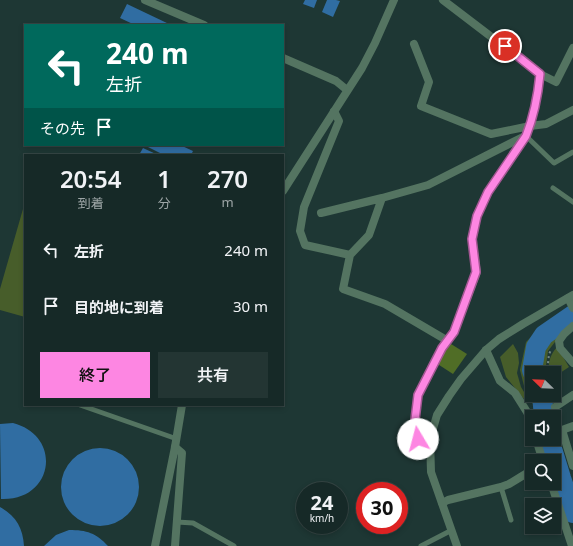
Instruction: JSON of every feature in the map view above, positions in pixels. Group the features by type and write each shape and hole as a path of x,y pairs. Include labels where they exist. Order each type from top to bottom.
{"street":[{"path":"145,0 202,24"},
{"path":"284,189 362,68 394,0"},
{"path":"443,0 540,74 556,82 573,48"},
{"path":"414,44 429,82 420,106 491,134 546,124 573,110"},
{"path":"284,58 336,80 347,90"},
{"path":"430,444 418,439 415,420 418,395 436,360 454,332 476,272 472,239 477,216 488,192 526,136 530,126 538,92 540,74"},
{"path":"334,111 339,121 304,207 300,231 305,246 350,255"},
{"path":"321,213 428,185 526,136"},
{"path":"382,198 369,234 350,255 343,289 385,304 448,341"},
{"path":"457,546 431,472 430,439 437,415 461,379 486,350 499,339 570,296 573,308"},
{"path":"573,326 559,341 560,348 573,363"},
{"path":"486,350 500,381 514,393 527,410"},
{"path":"555,407 573,395"},
{"path":"155,546 176,443 182,406"},
{"path":"573,426 562,430 573,466"},
{"path":"175,546 182,453 176,443"},
{"path":"539,448 541,454"},
{"path":"442,503 448,500 510,484 525,474"},
{"path":"553,490 572,546"}],"lane":[{"path":"526,136 554,163 573,152"},
{"path":"553,188 573,202"},
{"path":"83,406 176,443"},
{"path":"501,487 511,520"},
{"path":"177,522 193,523 234,546"},
{"path":"420,546 452,530"}],"path":[{"path":"548,366 549,354 555,346"},
{"path":"539,448 565,441"}],"green space":[{"path":"24,205 24,317 0,310 0,289"},
{"path":"572,320 548,351 546,366 537,366 541,340 546,335"},
{"path":"552,323 552,325 536,339 530,366 525,366 525,390 520,370 526,342 536,332"},
{"path":"451,344 467,354 453,374 436,363"},
{"path":"513,344 518,353 519,363 517,373 521,387 525,394 524,399 506,377 500,357"},
{"path":"557,347 569,367 561,372 561,366 549,366 553,353"},
{"path":"532,402 537,403 540,410 536,410"}],"water":[{"path":"305,0 317,0 314,8 303,4"},
{"path":"327,0 340,1 333,17 322,12"},
{"path":"127,4 169,24 133,24 120,18"},
{"path":"146,146 182,146 193,151 192,154 162,154"},
{"path":"143,148 156,154 140,154"},
{"path":"13,423 29,430 40,441 45,453 46,467 41,479 32,490 19,497 1,499 0,424"},
{"path":"100,448 115,451 122,455 132,465 136,472 139,487 136,502 132,509 122,519 115,523 100,526 85,523 78,519 68,509 64,502 61,487 64,472 68,465 78,455 85,451"},
{"path":"0,507 10,514 18,523 24,546 0,546"},
{"path":"69,530 91,533 108,546 44,546 56,535"}],"waterway":[{"path":"533,366 536,347 544,335 573,315"},
{"path":"543,402 543,410"},
{"path":"551,446 573,513"}],"route":[{"path":"418,439 415,420 418,395 442,348 454,332 476,272 472,239 477,216 488,192 526,136 530,126 538,92 540,74 505,46"}]}
